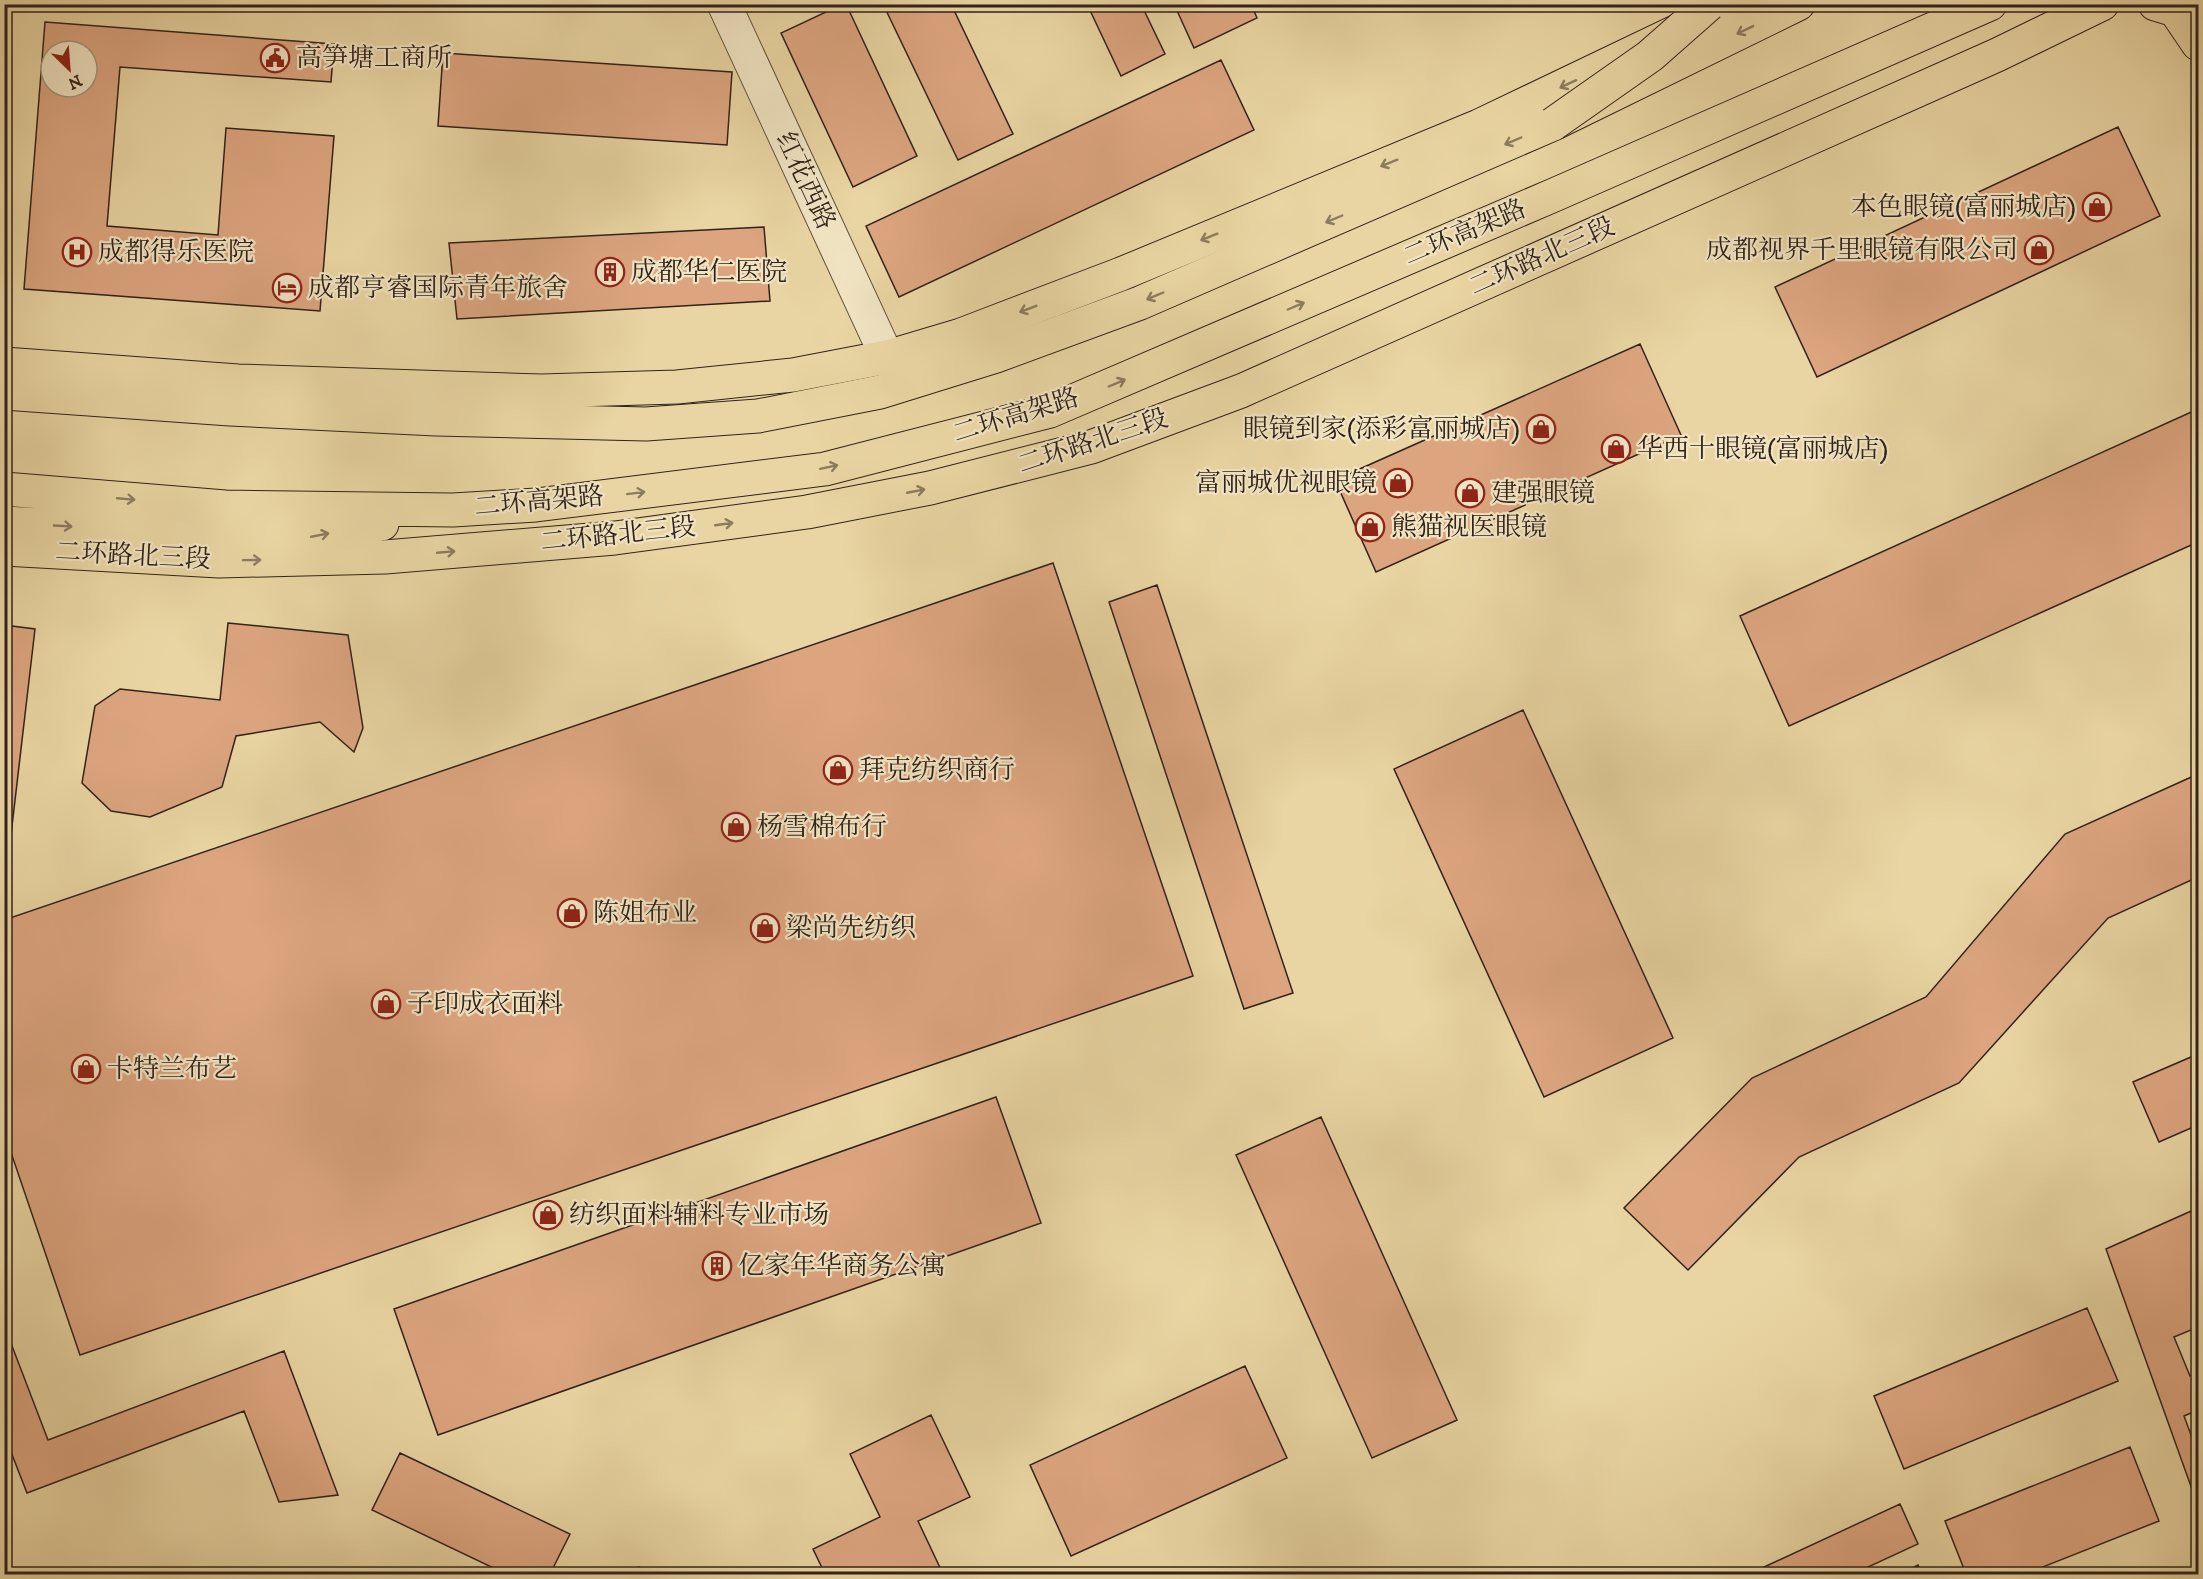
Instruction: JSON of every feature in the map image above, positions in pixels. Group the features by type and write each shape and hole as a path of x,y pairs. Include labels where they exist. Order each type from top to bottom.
{"main road":[{"path":"1553,124 1650,56 1709,4"},
{"path":"4,364 238,381 541,391 677,387 793,375 886,357 961,335 1121,274 1468,130 1734,4"},
{"path":"4,393 230,409 436,419 646,424 758,416 880,392 1029,344 1140,303 1553,124 1798,4"},
{"name":"二环高架路","path":"4,489 225,507 453,510 536,505 825,468 1050,411 1554,195 1990,4"},
{"name":"二环路北三段","path":"4,549 231,560 385,557 615,538 807,512 930,488 1080,450 1241,391 1997,56 2102,4"},
{"path":"2155,4 2175,10 2199,44"},
{"path":"4,523 300,539 453,510"}],"street":[{"name":"红花西路","path":"724,4 886,357"}],"building":[{"path":"846,4 917,156 853,187 781,33"},
{"path":"883,4 951,4 1013,134 958,160"},
{"path":"1087,4 1141,4 1165,54 1121,76"},
{"path":"1174,4 1251,4 1257,18 1194,48"},
{"path":"45,22 334,44 331,82 120,67 107,226 218,235 226,128 334,136 320,311 24,289 39,98 99,99 99,39 44,39"},
{"path":"443,53 732,72 727,145 438,126"},
{"path":"1221,60 1254,130 899,297 866,226"},
{"path":"2118,127 2160,216 1817,377 1775,287"},
{"name":"成都华仁医院","path":"764,227 770,301 457,319 449,243"},
{"path":"1640,344 1681,435 1376,572 1335,480"},
{"path":"2198,409 2198,542 1789,726 1740,616"},
{"path":"1053,563 1193,976 80,1355 4,1132 4,920"},
{"path":"1157,585 1293,993 1244,1009 1109,602"},
{"path":"228,623 348,635 363,728 354,752 320,722 236,736 222,787 150,817 111,811 82,783 95,706 120,689 220,700"},
{"path":"4,625 35,629 7,869 4,870"},
{"path":"1523,710 1673,1038 1544,1097 1394,769"},
{"path":"2198,774 2198,877 2108,918 1959,1083 1799,1157 1688,1270 1624,1208 1752,1078 1926,997 2065,834"},
{"path":"2198,1054 2198,1125 2159,1142 2133,1082"},
{"name":"亿家年华商务公寓","path":"996,1097 1041,1223 438,1435 394,1309"},
{"path":"1321,1117 1457,1420 1372,1458 1236,1155"},
{"path":"2198,1208 2198,1506 2106,1249"},
{"path":"2087,1308 2118,1381 1904,1469 1874,1396"},
{"path":"4,1325 48,1440 284,1351 338,1495 279,1502 244,1411 27,1493 4,1434"},
{"path":"2198,1327 2198,1373 2190,1376 2174,1337"},
{"path":"1245,1366 1287,1458 1071,1556 1030,1465"},
{"path":"2198,1410 2198,1454 2184,1416"},
{"path":"931,1415 970,1497 918,1521 943,1574 825,1574 813,1549 880,1517 850,1454"},
{"path":"2130,1447 2159,1521 2025,1574 1966,1574 1945,1521"},
{"path":"400,1453 570,1534 550,1574 506,1574 372,1510"},
{"path":"1900,1504 1918,1544 1853,1574 1749,1574"},
{"path":"1918,1565 1923,1574 1900,1574"},
{"path":"638,1567 673,1574 636,1574"}],"place":[{"name":"高笋塘工商所","path":"275,58"},
{"name":"本色眼镜(富丽城店)","path":"2097,207"},
{"name":"成都视界千里眼镜有限公司","path":"2039,250"},
{"name":"成都得乐医院","path":"77,252"},
{"name":"成都华仁医院","path":"610,272"},
{"name":"成都亨睿国际青年旅舍","path":"287,288"},
{"name":"眼镜到家(添彩富丽城店)","path":"1541,429"},
{"name":"华西十眼镜(富丽城店)","path":"1616,449"},
{"name":"富丽城优视眼镜","path":"1398,483"},
{"name":"建强眼镜","path":"1470,493"},
{"name":"熊猫视医眼镜","path":"1370,527"},
{"name":"拜克纺织商行","path":"838,770"},
{"name":"杨雪棉布行","path":"736,827"},
{"name":"陈姐布业","path":"572,913"},
{"name":"梁尚先纺织","path":"765,928"},
{"name":"子印成衣面料","path":"386,1004"},
{"name":"卡特兰布艺","path":"86,1069"},
{"name":"纺织面料辅料专业市场","path":"548,1215"},
{"name":"亿家年华商务公寓","path":"717,1266"}]}
